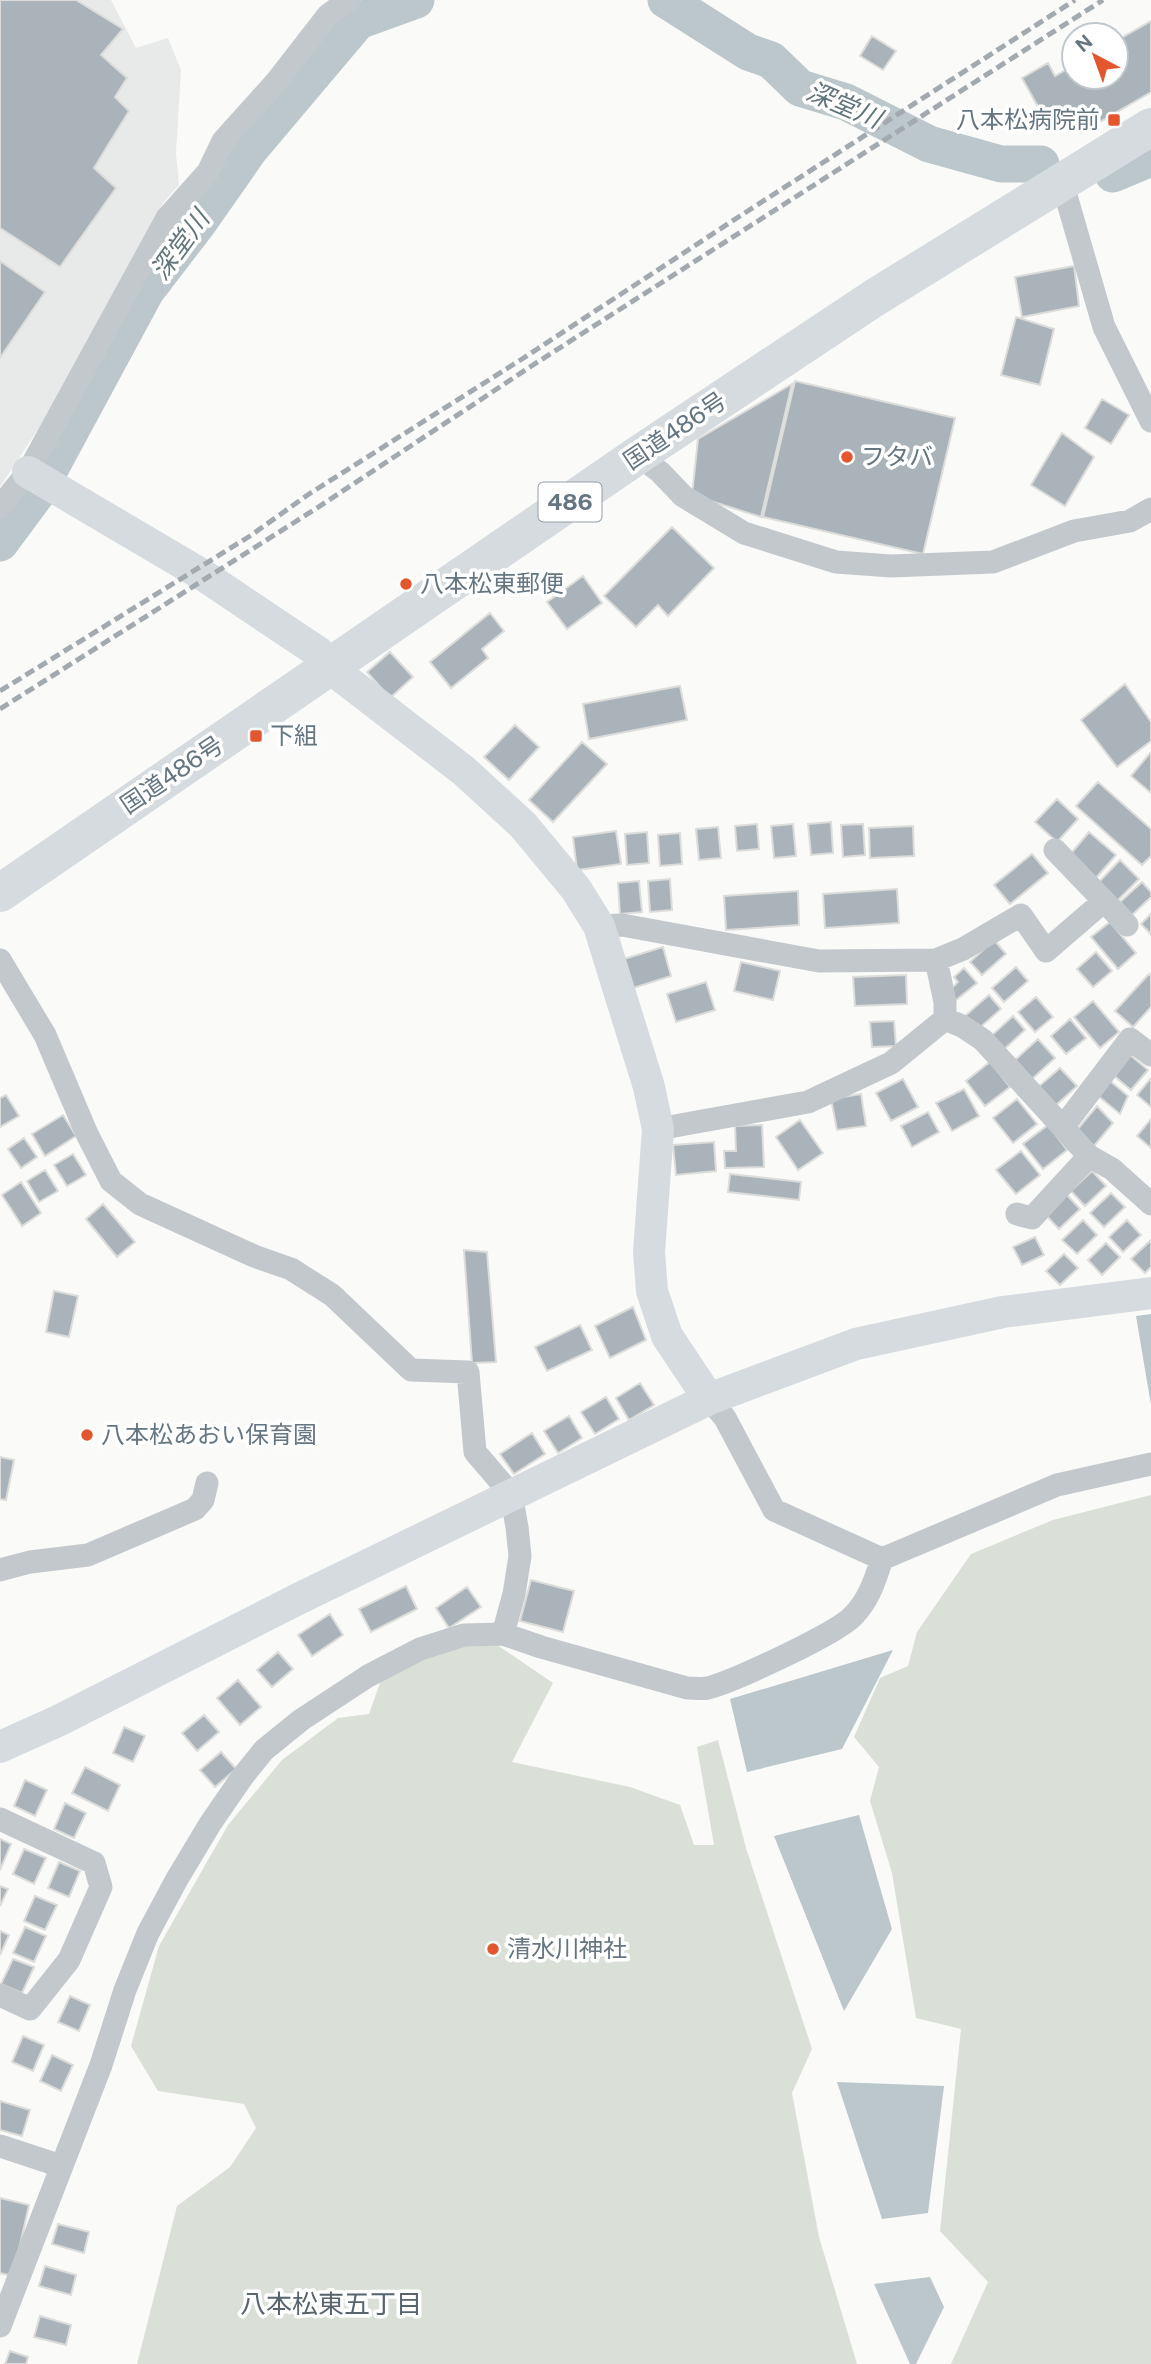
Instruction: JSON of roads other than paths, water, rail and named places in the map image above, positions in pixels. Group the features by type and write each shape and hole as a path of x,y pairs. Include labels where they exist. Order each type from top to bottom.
{"highway":[{"name":"国道486号","path":"0,892 638,455 874,298 1151,127"}],"street":[{"path":"0,507 37,477 167,218 208,172 223,141 276,82 328,15 349,0"},
{"path":"1062,182 1104,327 1151,421"},
{"path":"638,455 660,472 683,496 744,533 836,562 891,566 993,562 1074,531 1130,521 1151,509"},
{"path":"37,477 206,577 318,652 329,667 464,771 523,825 576,889 599,926 649,1087 658,1129 649,1252 652,1291 667,1336 725,1418 774,1510 882,1559 1057,1485 1151,1465"},
{"path":"1055,850 1127,925"},
{"path":"599,926 622,925 819,961 936,960 963,949 1021,915 1046,951 1104,901"},
{"path":"0,960 45,1035 111,1181 140,1204 302,1275 332,1294 411,1370 468,1372 475,1452 511,1494 520,1556 514,1594 503,1634"},
{"path":"658,1129 808,1102 891,1063 945,1019 946,1002 936,960"},
{"path":"945,1019 984,1040 1089,1156 1112,1169 1151,1203"},
{"path":"1063,1127 1130,1039 1151,1055"},
{"path":"1017,1214 1032,1218 1089,1156"},
{"path":"0,1747 58,1721 296,1600 709,1399 856,1344 1003,1312 1151,1293"},
{"path":"0,1570 88,1555 117,1544 195,1509 203,1500 207,1483"},
{"path":"0,2326 101,2065 125,1990 148,1933 183,1868 243,1776 264,1750 301,1720 368,1676 420,1648 464,1635 503,1634 687,1688 705,1689 813,1641 852,1618 869,1597 882,1559"},
{"path":"0,1819 94,1863 101,1887 69,1960 30,2009 0,1994"},
{"path":"0,2146 61,2166"}],"waterway":[{"name":"深堂川","path":"0,543 37,493 146,291 250,149 358,21 416,0"},
{"name":"深堂川","path":"666,0 748,52 771,60 800,88 846,102 929,144 1001,164 1041,164"},
{"name":"深堂川","path":"1113,174 1151,158"}],"railway":[{"path":"0,691 250,536 309,494 1075,0"},
{"path":"0,709 317,508 533,365 1103,0"}],"place":[{"name":"八本松病院前","path":"1114,120"},
{"name":"フタバ","path":"847,457"},
{"name":"八本松東郵便","path":"406,584"},
{"name":"下組","path":"256,736"},
{"name":"八本松あおい保育園","path":"87,1435"},
{"name":"清水川神社","path":"493,1949"}],"district":[{"name":"八本松東五丁目","path":"331,2304"}]}
